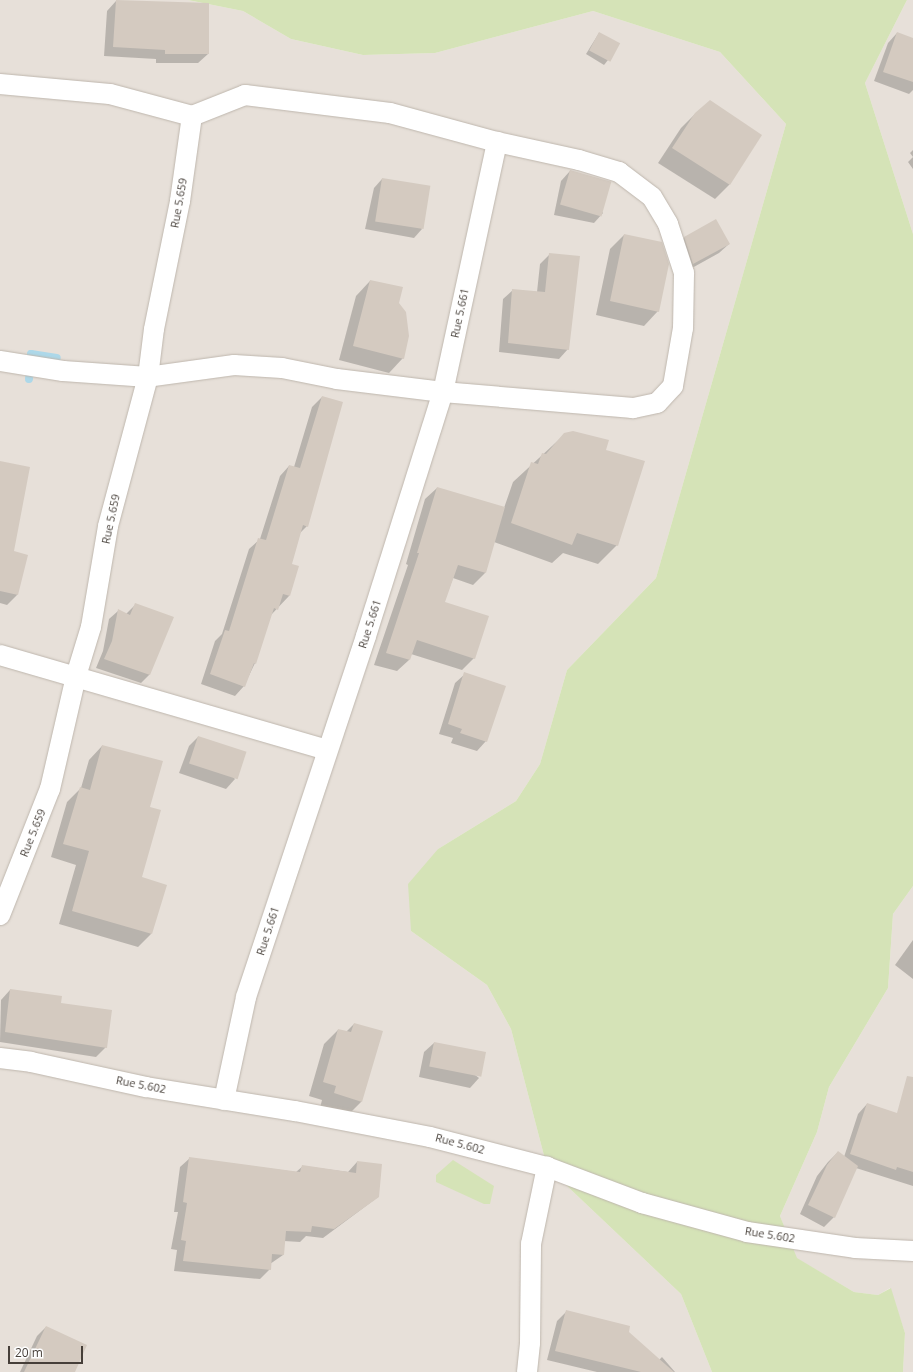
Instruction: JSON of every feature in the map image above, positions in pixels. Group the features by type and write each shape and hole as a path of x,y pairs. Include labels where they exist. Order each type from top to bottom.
{"street":[{"path":"0,84 110,94 192,116 245,96 390,113 497,142 579,160 619,172 652,196 668,224 684,273 683,328 673,386 657,403 633,408 443,392 337,379 282,368 234,365 148,377 63,371 0,360"},
{"name":"Rue 5.659","path":"0,915 50,789 76,676 91,627 108,526 148,377 154,329 180,201 192,116"},
{"name":"Rue 5.661","path":"224,1100 246,997 328,750 443,392 497,142"},
{"path":"0,655 328,750"},
{"name":"Rue 5.602","path":"0,1058 32,1062 146,1087 430,1137 547,1167 642,1203 747,1232 855,1248 913,1251"},
{"path":"527,1372 530,1343 531,1244 547,1167"}],"shaded area":[{"path":"0,0 188,0 243,11 291,39 363,55 435,53 593,11 720,52 786,124 656,578 567,670 540,764 516,801 438,849 411,931 487,985 511,1029 547,1167 681,1294 712,1372 0,1372"},
{"path":"907,0 913,0 913,234 865,83"},
{"path":"913,886 913,1372 903,1372 905,1333 890,1288 878,1295 854,1292 796,1258 780,1216 817,1132 829,1087 888,988 893,914"}],"green space":[{"path":"188,0 907,0 865,83 913,234 913,886 893,914 888,988 829,1087 817,1132 780,1216 797,1258 854,1292 878,1295 891,1288 905,1333 903,1372 712,1372 681,1294 547,1167 511,1029 487,985 411,931 408,884 438,849 516,801 540,764 567,670 656,578 786,124 720,52 593,11 435,53 363,55 291,39 243,11"},
{"path":"453,1160 494,1186 490,1204 484,1204 436,1182 436,1175"}],"building":[{"path":"116,0 209,3 209,54 165,54 165,50 113,47"},
{"path":"599,32 620,43 610,62 589,51"},
{"path":"897,32 913,38 913,82 883,72"},
{"path":"710,100 762,135 730,185 672,148 695,113"},
{"path":"570,170 611,182 601,216 560,205"},
{"path":"382,178 430,186 424,229 375,221"},
{"path":"716,219 730,244 693,264 684,237"},
{"path":"624,234 662,242 669,264 659,312 610,301"},
{"path":"549,253 580,256 569,350 508,343 512,289 545,292"},
{"path":"370,280 403,287 399,303 406,312 409,336 404,359 353,346"},
{"path":"322,396 343,402 308,527 303,525 292,564 299,566 290,596 283,594 278,610 274,608 256,664 254,663 245,687 210,674 225,630 229,631 258,538 266,540 289,465 300,468"},
{"path":"573,431 609,440 606,450 645,461 618,546 577,533 572,545 511,523 531,462 538,464 542,453 546,454 564,433"},
{"path":"0,461 30,467 14,551 28,555 18,595 0,591"},
{"path":"437,487 505,507 486,573 458,565 445,602 489,616 475,659 417,640 410,660 386,653 419,553 417,553"},
{"path":"135,603 174,617 150,675 104,659 112,641 118,609 130,615"},
{"path":"464,672 506,686 487,742 460,733 462,729 448,724"},
{"path":"198,736 247,752 238,779 189,764"},
{"path":"102,745 163,761 150,807 161,810 142,877 167,885 152,934 72,911 89,851 63,844 80,787 90,790"},
{"path":"10,989 62,996 61,1003 112,1010 107,1048 5,1032"},
{"path":"354,1023 383,1031 362,1102 334,1093 336,1086 323,1082 338,1029 351,1032"},
{"path":"434,1042 486,1052 481,1077 429,1067"},
{"path":"907,1076 913,1077 913,1172 897,1167 896,1170 850,1154 867,1103 897,1113"},
{"path":"838,1151 858,1166 835,1218 808,1205 827,1165"},
{"path":"189,1157 300,1172 302,1165 356,1173 357,1161 382,1164 379,1197 334,1229 312,1226 311,1232 286,1231 284,1255 272,1254 271,1270 183,1261 186,1241 181,1240 187,1203 183,1202"},
{"path":"566,1310 630,1326 629,1332 674,1372 641,1372 555,1351"},
{"path":"46,1326 87,1345 75,1372 24,1372"}],"waterway":[{"path":"29,379 31,354 57,358"}]}
